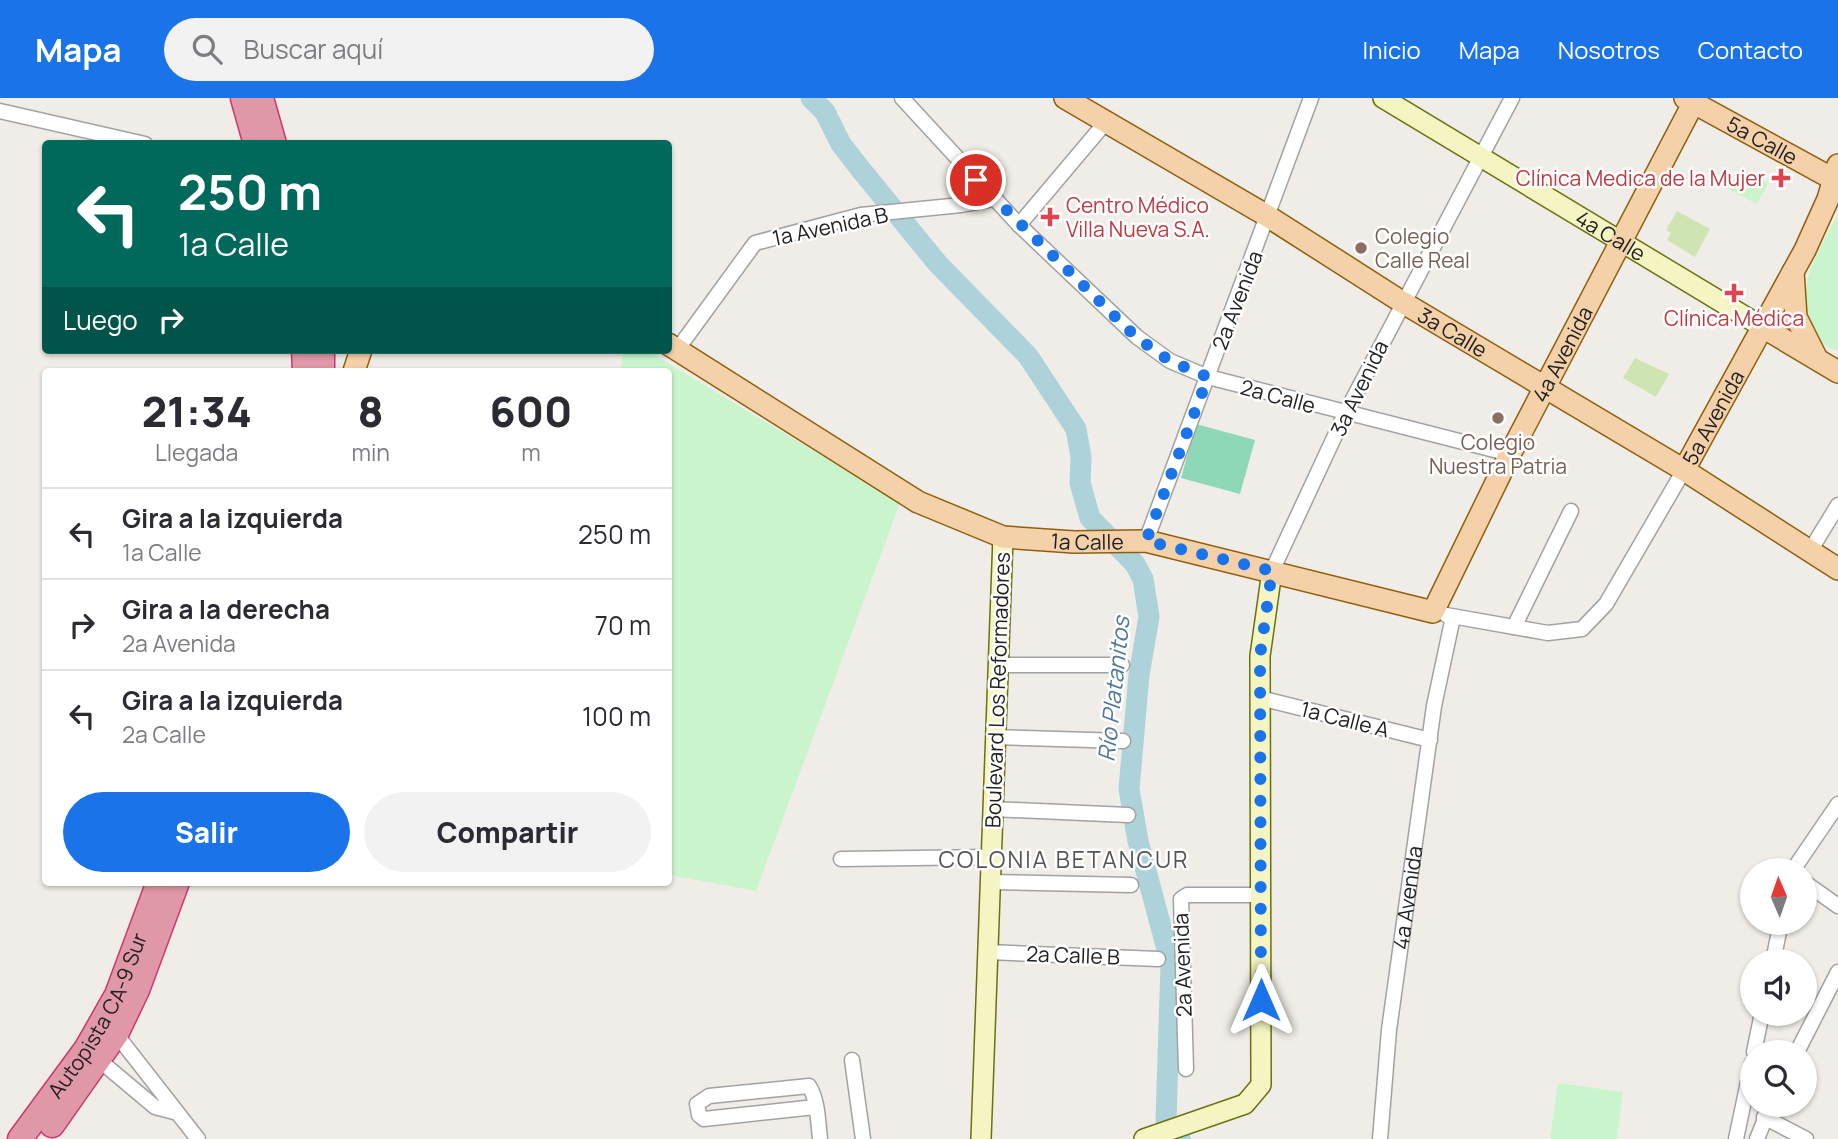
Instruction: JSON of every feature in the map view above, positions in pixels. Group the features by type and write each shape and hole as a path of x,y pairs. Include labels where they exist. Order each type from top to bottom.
{"highway":[{"path":"243,98 255,140"},
{"path":"261,98 273,140"},
{"name":"Autopista CA-9 Sur","path":"20,1139 87,1048 117,995 158,886"},
{"name":"Autopista CA-9 Sur","path":"40,1139 116,1034 137,990 176,886"}],"main road":[{"name":"3a Calle","path":"1065,98 1269,217 1402,302 1684,470 1838,569"},
{"name":"4a Calle","path":"1383,98 1838,372"},
{"name":"5a Calle","path":"1692,100 1837,176"},
{"name":"4a Avenida","path":"1443,614 1510,454 1692,100"},
{"name":"5a Avenida","path":"1684,470 1793,271 1837,176"},
{"path":"1793,271 1796,317 1817,359"},
{"name":"1a Calle","path":"673,347 918,502 1003,537 1074,542 1146,541 1443,614"},
{"name":"Boulevard Los Reformadores","path":"982,1138 1003,537"},
{"path":"1149,1138 1245,1104 1261,1085 1260,656 1272,571"}],"street":[{"name":"2a Calle","path":"902,98 1020,225 1136,337 1170,361 1208,377 1510,454"},
{"name":"2a Avenida","path":"1146,541 1269,217 1311,98"},
{"name":"3a Avenida","path":"1272,571 1345,414 1512,98"},
{"path":"0,111 127,140"},
{"path":"1020,225 1105,123"},
{"name":"1a Avenida B","path":"673,347 752,245 861,215 929,209 994,199"},
{"name":"5a Avenida","path":"1548,633 1582,629 1606,604 1684,470"},
{"path":"1810,551 1838,505"},
{"path":"1514,628 1571,511"},
{"name":"1a Calle","path":"1443,614 1548,633"},
{"name":"4a Avenida","path":"1380,1139 1389,1030 1430,740 1443,614"},
{"path":"997,665 1122,666"},
{"name":"1a Calle A","path":"1260,698 1430,740"},
{"path":"995,737 1123,741"},
{"path":"1801,858 1838,804"},
{"path":"992,809 1128,815"},
{"path":"841,859 990,857"},
{"path":"990,882 1131,885"},
{"path":"1817,891 1838,906"},
{"name":"2a Avenida","path":"1186,1069 1181,899 1187,895 1260,895"},
{"name":"2a Calle B","path":"988,952 1158,959"},
{"path":"1804,1040 1836,981"},
{"path":"116,1034 167,1097 174,1112 198,1139"},
{"path":"99,1060 155,1107 174,1112"},
{"path":"852,1060 863,1139"},
{"path":"815,1107 704,1119 699,1115 698,1104 709,1096 804,1085 812,1090 815,1107 820,1139"},
{"path":"1736,1139 1741,1117"},
{"path":"1757,1139 1765,1117"},
{"path":"1777,1117 1806,1139"}],"green space":[{"path":"1740,167 1768,183 1757,204 1728,189"},
{"path":"1677,211 1710,229 1695,257 1667,240 1671,233 1666,230"},
{"path":"1838,214 1838,351 1825,345 1816,335 1806,312 1805,297 1811,268"},
{"path":"623,354 653,354 900,503 756,891 672,876 672,368 621,368"},
{"path":"1635,358 1669,374 1656,397 1623,378"},
{"path":"1196,424 1255,440 1240,494 1181,478"},
{"path":"1558,1083 1623,1092 1617,1139 1550,1139"}],"waterway":[{"name":"Río Platanitos","path":"811,98 825,112 841,144 938,264 1028,356 1076,429 1081,457 1080,483 1090,518 1135,564 1143,579 1149,617 1139,675 1129,789 1138,841 1171,964 1166,1120 1180,1139"}],"place":[{"name":"Clínica Medica de la Mujer","path":"1781,178"},
{"name":"Centro Médico Villa Nueva S.A.","path":"1050,217"},
{"name":"Colegio Calle Real","path":"1361,248"},
{"name":"Clínica Médica","path":"1734,293"},
{"name":"Colegio Nuestra Patria","path":"1498,418"}],"district":[{"name":"COLONIA BETANCUR","path":"1064,859"}],"route":[{"path":"976,180 1136,337 1170,361 1208,377 1146,541 1272,571 1260,656 1261,1000"}]}
